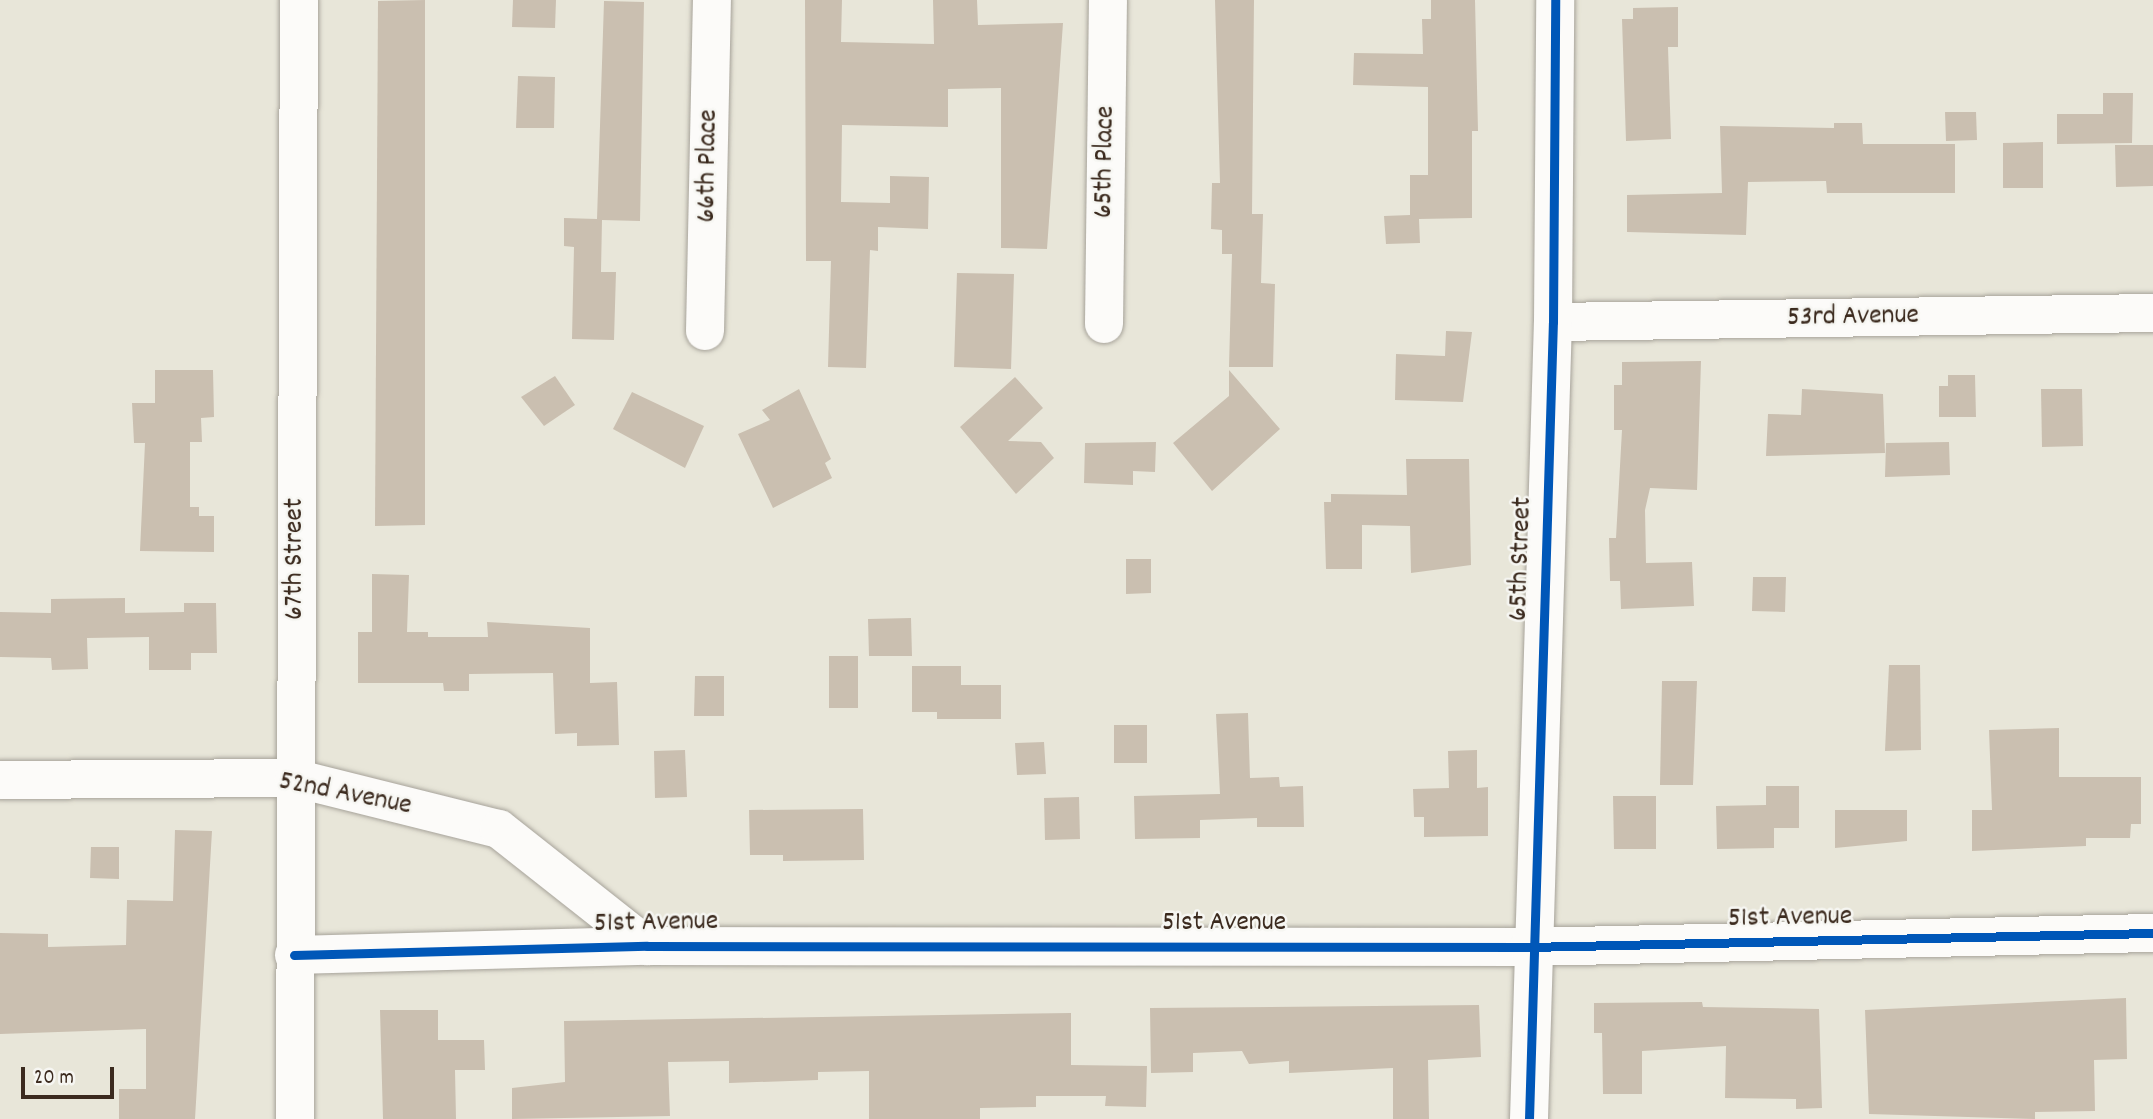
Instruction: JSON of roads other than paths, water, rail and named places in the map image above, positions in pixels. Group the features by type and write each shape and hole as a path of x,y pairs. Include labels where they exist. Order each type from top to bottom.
{"street":[{"name":"67th Street","path":"295,1119 294,778 299,0"},
{"name":"66th Place","path":"705,331 712,0"},
{"name":"65th Place","path":"1104,324 1108,0"},
{"name":"65th Street","path":"1529,1119 1529,947 1553,323 1555,0"},
{"name":"53rd Avenue","path":"1553,323 2153,313"},
{"name":"52nd Avenue","path":"0,780 294,778 499,829 647,946"},
{"name":"51st Avenue","path":"294,955 647,946 1529,947 2153,933"}]}
